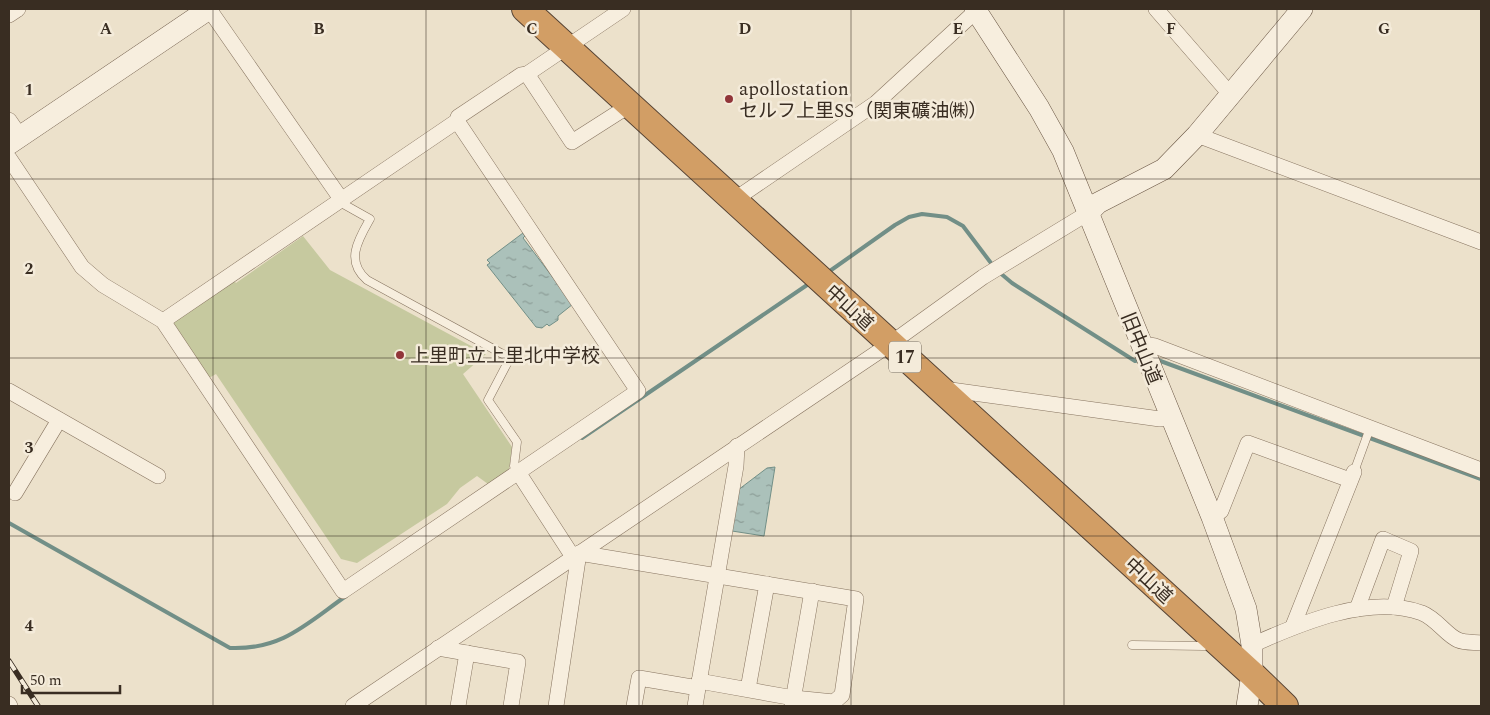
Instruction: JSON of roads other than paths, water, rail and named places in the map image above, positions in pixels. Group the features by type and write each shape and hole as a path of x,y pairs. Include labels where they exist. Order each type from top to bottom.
{"highway":[{"name":"中山道","path":"525,9 1252,674 1284,706"}],"main road":[{"path":"12,134 209,9"},
{"path":"1088,213 1098,203 1164,169 1197,134 1302,9"},
{"name":"旧中山道","path":"976,10 1053,131 1212,517 1246,609 1252,645 1252,674 1247,706"}],"street":[{"path":"9,15 18,9"},
{"path":"209,9 341,200"},
{"path":"163,320 457,121 458,117 466,111 521,75 527,74 623,9"},
{"path":"1156,9 1230,94"},
{"path":"734,200 876,103 976,10"},
{"path":"527,74 572,142 630,104"},
{"path":"9,158 82,267 103,285 163,320 343,591 520,476 638,391 457,121"},
{"path":"1197,134 1481,242"},
{"path":"352,706 890,344 983,278 1088,213"},
{"path":"1146,355 1148,345 1155,346 1481,470"},
{"path":"940,388 1160,419 1171,418"},
{"path":"9,390 158,476"},
{"path":"15,492 59,420"},
{"path":"1212,517 1221,511 1248,443 1352,476 1293,626"},
{"path":"695,706 736,466 737,446"},
{"path":"520,476 576,555 556,706"},
{"path":"1357,609 1383,539 1411,551 1394,607"},
{"path":"576,555 856,599 842,695 834,702 793,702 748,689 639,678 634,706"},
{"path":"748,689 767,584"},
{"path":"793,702 812,592"},
{"path":"1252,645 1293,626 1357,609 1394,607 1425,614 1458,640 1481,643"},
{"path":"438,648 518,662 511,706"},
{"path":"458,706 467,653"}],"lane":[{"path":"341,200 345,205 370,219 354,252 354,260 360,274 367,280 510,358 488,400 517,442 514,466 520,476"},
{"path":"1352,476 1370,428"},
{"path":"1132,645 1204,646 1216,642"}],"water":[{"path":"523,233 525,236 523,238 573,304 558,316 558,320 542,328 536,327 487,265 490,263 487,260"},
{"path":"775,467 764,536 732,531 738,490 767,468"}],"waterway":[{"path":"827,273 895,225 909,217 922,214 947,217 963,226 994,267"},
{"path":"999,272 1012,283 1135,361 1140,360"},
{"path":"582,438 810,283"},
{"path":"1155,359 1481,479"},
{"path":"9,523 230,648 264,645 279,640 305,625 346,596"}],"railway":[{"path":"9,661 38,706"}],"place":[{"name":"apollostation セルフ上里SS（関東礦油㈱）","path":"729,99"},
{"name":"上里町立上里北中学校","path":"400,355"}]}
